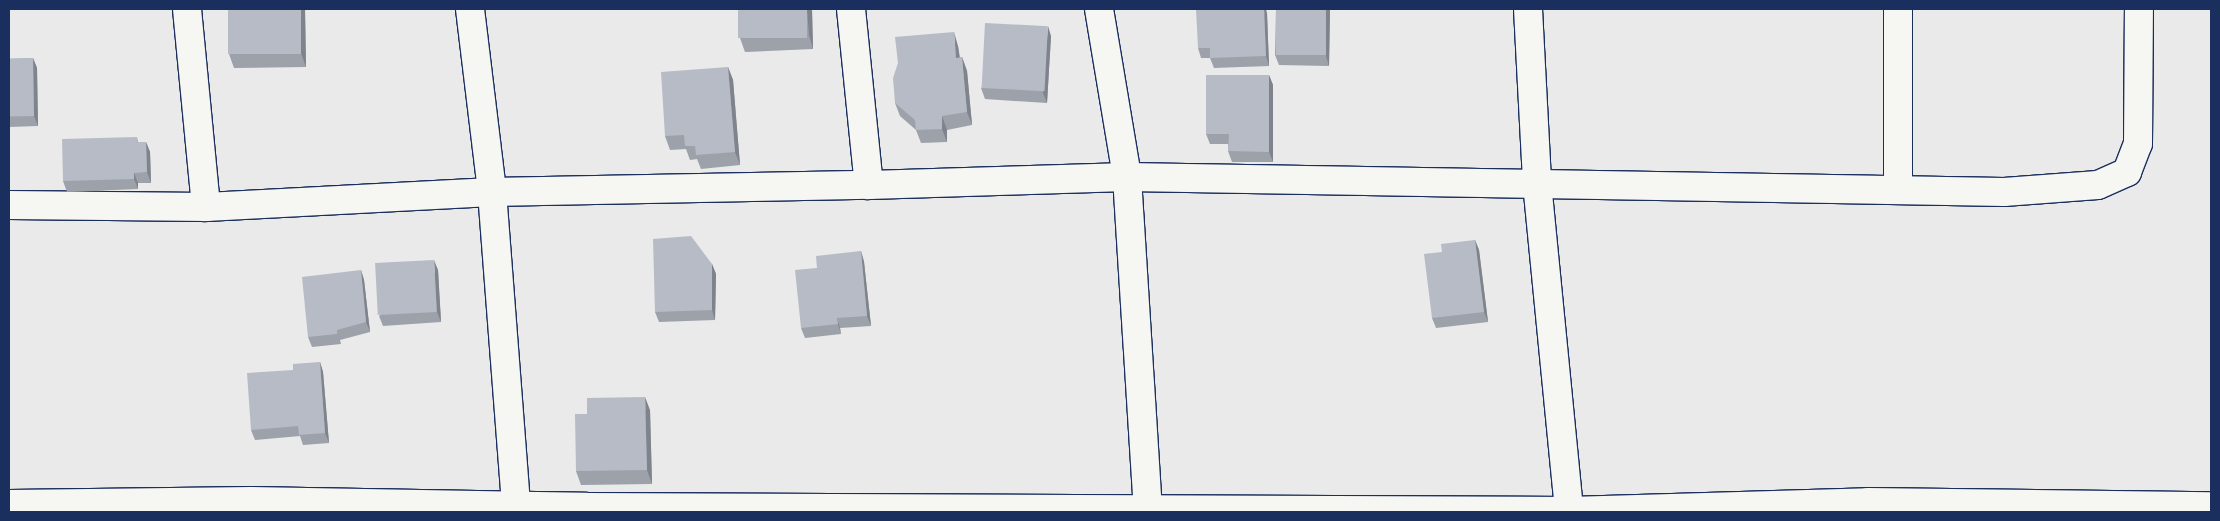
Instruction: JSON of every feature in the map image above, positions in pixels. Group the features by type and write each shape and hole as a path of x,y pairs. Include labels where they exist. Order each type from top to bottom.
{"street":[{"path":"187,9 206,207"},
{"path":"470,9 492,192 516,503"},
{"path":"852,9 869,185"},
{"path":"1099,9 1127,177 1148,508"},
{"path":"1528,9 1537,183 1569,512"},
{"path":"1898,9 1898,190"},
{"path":"9,204 206,207 492,192 869,185 1127,177 2004,192 2098,185 2127,172 2138,144 2139,9"},
{"path":"26,507 251,507 516,503 586,509 1148,508 1569,512 1868,502 2211,506"}],"building":[{"path":"228,9 301,9 301,54 228,54"},
{"path":"738,9 807,9 807,38 738,38"},
{"path":"1196,9 1264,9 1266,56 1210,58 1210,48 1198,48"},
{"path":"1276,9 1326,9 1326,55 1276,55"},
{"path":"985,23 1048,26 1045,91 982,88"},
{"path":"954,32 956,58 962,57 967,112 942,116 942,129 916,130 915,120 895,103 893,78 898,63 895,37"},
{"path":"9,58 33,58 34,116 10,116"},
{"path":"728,67 735,152 696,155 695,146 685,146 684,135 665,136 661,72"},
{"path":"1206,75 1269,75 1269,152 1228,151 1229,134 1206,134"},
{"path":"137,137 137,142 146,142 147,172 134,173 134,179 63,181 62,139"},
{"path":"691,236 712,264 712,310 655,312 653,239"},
{"path":"1475,240 1484,312 1432,318 1424,254 1442,252 1441,244"},
{"path":"861,251 867,316 837,318 838,324 801,328 795,270 817,268 816,256"},
{"path":"434,260 437,312 378,315 375,263"},
{"path":"361,270 366,322 337,330 337,334 308,337 302,277"},
{"path":"320,362 325,433 299,435 298,426 251,430 247,373 293,370 293,364"},
{"path":"645,397 647,470 576,471 575,414 587,414 587,398"}]}
